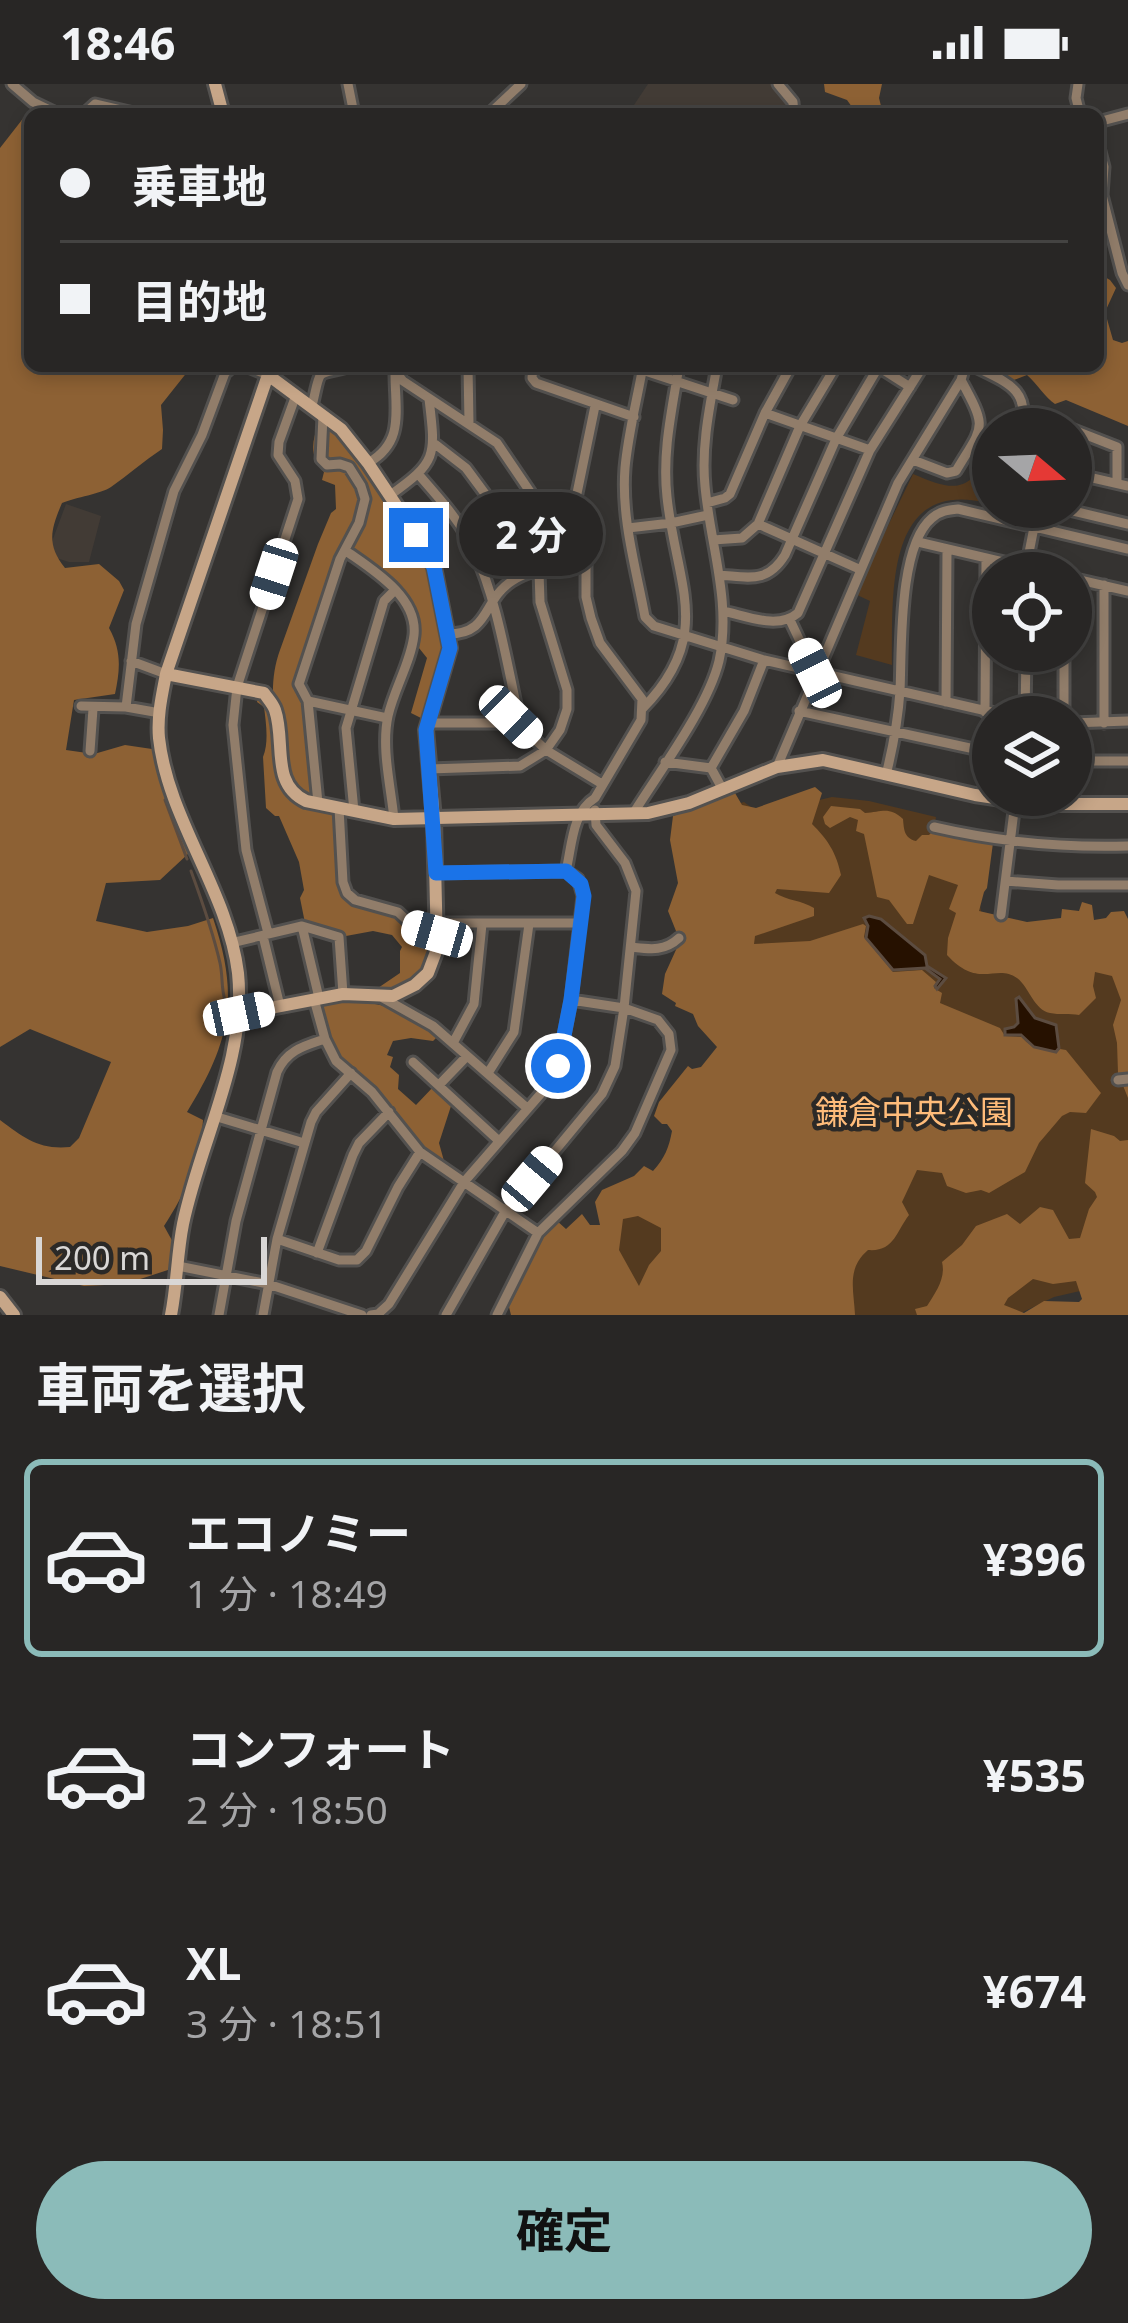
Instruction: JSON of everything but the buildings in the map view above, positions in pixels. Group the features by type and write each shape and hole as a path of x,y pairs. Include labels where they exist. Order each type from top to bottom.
{"street":[{"path":"12,84 46,108"},
{"path":"495,108 521,84"},
{"path":"1104,202 1128,285"},
{"path":"126,707 136,624 174,491 226,372"},
{"path":"171,1315 183,1224 239,1014 231,943 170,785 160,743 160,712 166,674 268,372"},
{"path":"239,1014 343,994 383,998 401,994 435,962 437,928 428,723 448,659 448,634 434,567 341,429 271,372"},
{"path":"317,803 308,701 299,684 365,499 349,467 322,463 317,411 323,372"},
{"path":"368,463 388,449 394,435 393,372"},
{"path":"396,372 497,443 537,502 580,541 595,631 637,690 643,708 641,720 595,798 596,825 625,863 636,900 615,1066 602,1094 506,1210 446,1315"},
{"path":"468,372 470,423"},
{"path":"532,372 536,383 634,417"},
{"path":"642,372 626,466 628,528 646,616 654,626 764,660 972,709"},
{"path":"653,372 733,400"},
{"path":"643,708 672,674 686,637 665,454 678,372"},
{"path":"632,814 705,698 721,647 723,611 703,466 716,372"},
{"path":"706,503 730,494 788,372"},
{"path":"713,540 742,538 758,524 800,426 832,372"},
{"path":"718,575 764,576 776,570 836,439 875,372"},
{"path":"888,372 910,386"},
{"path":"723,611 769,621 790,620 803,607 870,450 919,372"},
{"path":"777,767 898,483 966,372"},
{"path":"982,372 1013,387 1024,408"},
{"path":"913,460 947,473 956,471 980,430 981,419 961,380"},
{"path":"280,1006 246,850 233,725 237,687 298,499 296,481 280,462 278,448 296,395"},
{"path":"389,496 429,461 434,444 430,399"},
{"path":"448,634 478,626 515,578 586,557 593,550 594,542 574,502 595,406"},
{"path":"765,413 870,450"},
{"path":"1092,437 1117,447 1123,484 1092,478"},
{"path":"429,769 508,769 533,760 560,730 568,700 532,557 466,468 434,444"},
{"path":"418,475 474,548 516,704 511,717 501,723 428,723"},
{"path":"886,775 896,732 910,563 934,515 958,509 972,512"},
{"path":"628,528 708,515"},
{"path":"1092,515 1128,524"},
{"path":"758,524 859,569"},
{"path":"1038,528 1128,549"},
{"path":"918,542 972,555"},
{"path":"946,549 946,703"},
{"path":"346,551 380,574 412,613 414,637 387,718 394,820"},
{"path":"1092,583 1128,591"},
{"path":"1103,585 1104,723"},
{"path":"395,590 384,601 346,728 343,882 347,892 364,905 398,912 414,927 580,923"},
{"path":"790,620 815,673"},
{"path":"711,768 744,712 764,660"},
{"path":"131,661 166,674 264,693 275,710 285,784 295,796 394,820 663,812 777,767 824,760 972,790"},
{"path":"308,701 387,718"},
{"path":"90,751 87,708 160,712"},
{"path":"799,711 972,748"},
{"path":"511,717 546,750 602,784"},
{"path":"1092,723 1128,721"},
{"path":"1092,761 1128,760"},
{"path":"664,762 711,768"},
{"path":"711,768 723,790"},
{"path":"566,871 578,816 595,798"},
{"path":"1092,805 1128,804"},
{"path":"1000,915 1014,816"},
{"path":"934,827 1010,842 1128,846"},
{"path":"371,1315 389,1304 464,1182 544,1090 558,1066 571,1000 583,888 578,878 566,871 436,873"},
{"path":"1006,881 1128,885"},
{"path":"454,1042 474,1004 482,924"},
{"path":"488,1073 514,1032 529,924"},
{"path":"231,943 302,926 339,937 343,994"},
{"path":"302,926 326,1039 336,1061 373,1092 420,1153 538,1233"},
{"path":"631,947 655,950 679,938"},
{"path":"383,998 454,1042 527,1108"},
{"path":"497,1315 538,1233 622,1151 638,1127 671,1049 666,1028 658,1020 624,1007 571,1000"},
{"path":"219,1315 225,1274 281,1063 298,1048 326,1039"},
{"path":"439,1085 467,1056"},
{"path":"413,1062 499,1141"},
{"path":"263,1315 277,1239 304,1143 316,1112 351,1073"},
{"path":"317,1253 359,1143 388,1112"},
{"path":"214,1116 304,1143"},
{"path":"277,1239 357,1260 420,1153"},
{"path":"178,1266 268,1284 362,1315"},
{"path":"0,1297 14,1315"}],"shaded area":[{"path":"648,84 775,84 791,103 791,108 632,108"},
{"path":"66,504 101,516 89,562 47,555"},
{"path":"864,918 881,919 925,955 927,966 946,978 937,989 940,979 925,968 893,970 866,938"},
{"path":"1019,997 1035,1018 1056,1025 1056,1052 1034,1047 1021,1035 1005,1035 1005,1029 1018,1023"}],"green space":[{"path":"824,84 882,84 882,108 853,108 847,100 825,92"},
{"path":"24,117 24,372 187,372 161,405 162,449 107,489 62,503 52,536 65,568 99,564 124,590 109,628 119,661 115,694 74,700 66,750 94,754 125,745 152,749 189,853 160,880 106,883 96,921 147,932 213,918 226,972 228,996 221,1041 187,1112 203,1120 199,1149 185,1189 164,1226 174,1244 171,1269 125,1284 84,1286 0,1266 0,1120 32,1141 70,1147 79,1138 111,1062 30,1029 0,1047 0,148"},
{"path":"1104,277 1110,280 1116,288 1105,312 1113,340 1128,341 1128,426 1066,400 1055,404 1027,375 1011,381 994,372 1104,372"},
{"path":"327,423 343,437 421,550 430,572 443,654 423,719 411,713 427,658 415,643 413,612 352,551 364,517 355,471 327,462 322,452"},
{"path":"319,424 318,458 344,467 361,495 362,507 305,657 303,695 314,792 313,798 306,798 288,783 273,683 318,544 336,509 335,485 322,480 324,472 314,455"},
{"path":"913,474 950,486 972,478 972,502 954,500 929,508 912,525 901,549 895,577 892,665 856,655 870,601 855,594"},
{"path":"258,696 271,709 286,791 336,814 341,876 353,903 386,910 433,936 423,969 400,989 375,990 400,973 402,947 392,935 373,931 346,936 305,923 299,862 279,816 266,808 266,726"},
{"name":"鎌倉中央公園","path":"815,787 822,793 812,824 831,847 841,875 829,893 777,889 780,896 814,908 814,916 755,936 754,944 810,941 863,924 864,937 893,972 922,970 942,993 940,1003 1000,1028 1005,1036 1022,1037 1056,1053 1066,1050 1101,1093 1086,1113 1062,1116 1039,1143 1025,1172 989,1193 966,1193 947,1186 942,1173 917,1170 902,1202 909,1215 897,1234 884,1248 868,1250 857,1265 855,1315 511,1315 508,1303 540,1235 556,1220 566,1229 582,1214 590,1225 600,1225 595,1202 602,1190 634,1176 644,1166 653,1171 672,1131 654,1116 659,1102 688,1066 701,1067 717,1047 693,1014 662,994 680,941 668,911 678,883 670,840 673,816 735,793 742,805 756,808","holes":["638,1216 661,1228 661,1251 639,1286 619,1250 623,1219"]},
{"name":"鎌倉中央公園","path":"832,797 936,817 934,830 979,900 987,923 1128,931 1128,1280 1054,1297 1017,1315 522,1315 665,1177 723,1044 735,805 744,802 760,814"},
{"path":"831,806 865,813 894,812 903,819 907,836 916,841 933,831 993,843 979,911 1027,922 1061,918 1062,909 1079,911 1082,902 1092,905 1094,920 1124,911 1128,919 1128,1098 1118,1073 1113,1025 1121,1000 1112,976 1095,972 1096,998 1079,1015 1057,1014 1040,1008 1009,974 978,974 958,965 947,955 956,913 949,909 958,885 929,875 913,924 907,924 889,900 877,897 864,834 856,831 858,820 850,817 830,828 823,817"},
{"path":"333,1000 387,1007 434,1033 433,1041 393,1041 387,1055 393,1057 390,1067 399,1075 398,1089 416,1105 434,1086 447,1096 451,1106 439,1143 442,1163 425,1151 379,1093 337,1058 321,1005"},
{"path":"1091,1129 1128,1140 1128,1315 917,1315 915,1309 927,1306 939,1285 942,1262 976,1226 1007,1214 1020,1224 1040,1207 1053,1210 1069,1239 1080,1238 1097,1197 1085,1183","holes":["1033,1279 1053,1284 1076,1281 1082,1299 1044,1301 1024,1313 1004,1305"]}],"waterway":[{"path":"165,800 187,859"},
{"path":"191,871 217,951 225,1000"}],"route":[{"path":"416,535 434,567 450,648 426,730 436,873 566,871 581,884 584,896 571,1000 558,1066"}]}
